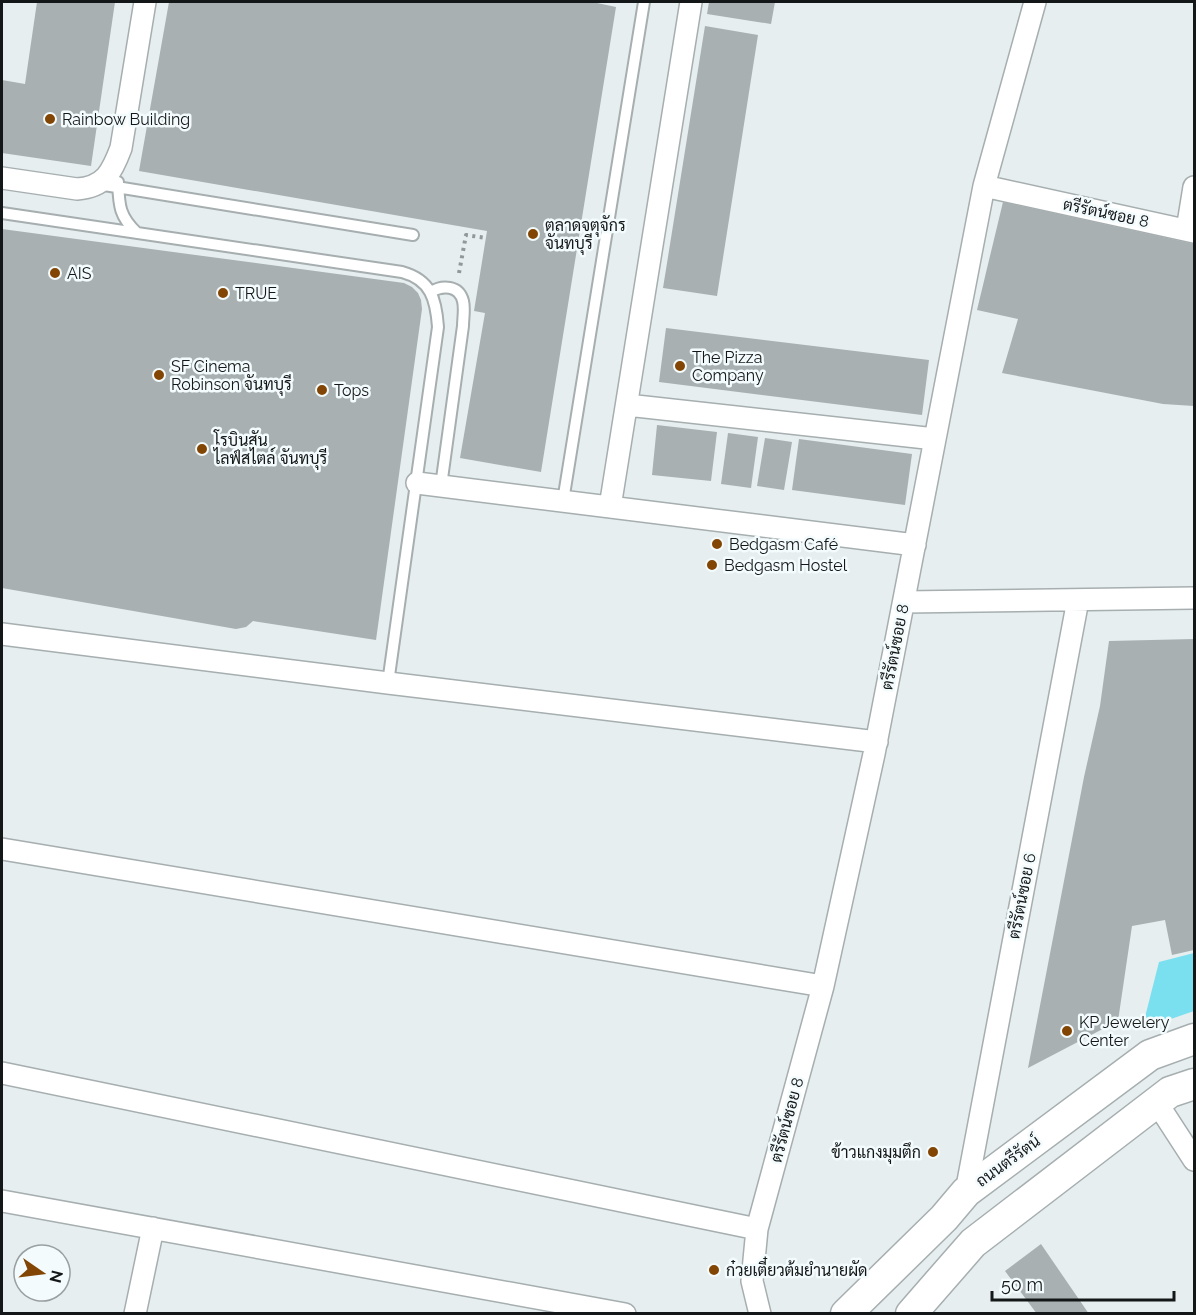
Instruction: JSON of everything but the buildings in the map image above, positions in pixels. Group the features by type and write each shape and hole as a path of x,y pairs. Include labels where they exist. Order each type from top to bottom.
{"main road":[{"name":"ถนนตรีรัตน์","path":"846,1314 944,1218 966,1192 1150,1055 1194,1040"},
{"path":"911,1314 973,1243 1170,1092 1194,1084"}],"street":[{"path":"2,178 77,189 108,186 108,176 115,166 121,148 145,2"},
{"path":"610,507 691,2"},
{"path":"984,186 1035,2"},
{"name":"ตรีรัตน์ซอย 8","path":"760,1314 752,1281 758,1229 823,986 877,742 984,186 1191,231"},
{"path":"1191,231 1194,187"},
{"path":"627,405 935,439"},
{"path":"417,483 915,545"},
{"path":"904,602 1194,598"},
{"name":"ตรีรัตน์ซอย 6","path":"966,1192 1078,600"},
{"path":"2,634 877,742"},
{"path":"2,849 823,986"},
{"path":"2,1073 758,1229"},
{"path":"1157,1103 1194,1160"},
{"path":"2,1201 625,1314"},
{"path":"135,1314 153,1228"}],"lane":[{"path":"563,501 644,2"},
{"path":"108,186 122,215 137,233"},
{"path":"108,186 413,235"},
{"path":"2,213 402,272 412,274 431,292 437,307 438,327 388,683"},
{"path":"431,292 438,288 452,288 463,301 463,326 441,486"}],"path":[{"path":"456,291 466,235 486,238"}],"shaded area":[{"path":"1194,953 1194,1011 1142,1029 1159,962"}],"place":[{"name":"Rainbow Building","path":"50,119"},
{"name":"ตลาดจตุจักร จันทบุรี","path":"533,234"},
{"name":"AIS","path":"55,273"},
{"name":"TRUE","path":"223,293"},
{"name":"The Pizza Company","path":"680,366"},
{"name":"SF Cinema Robinson จันทบุรี","path":"159,375"},
{"name":"Tops","path":"322,390"},
{"name":"โรบินสัน ไลฟ์สไตล์ จันทบุรี","path":"202,449"},
{"name":"Bedgasm Café","path":"717,544"},
{"name":"Bedgasm Hostel","path":"712,565"},
{"name":"KP Jewelery Center","path":"1067,1031"},
{"name":"ข้าวแกงมุมตึก","path":"933,1152"},
{"name":"ก๋วยเตี๋ยวต้มยำนายผัด","path":"714,1270"}]}
